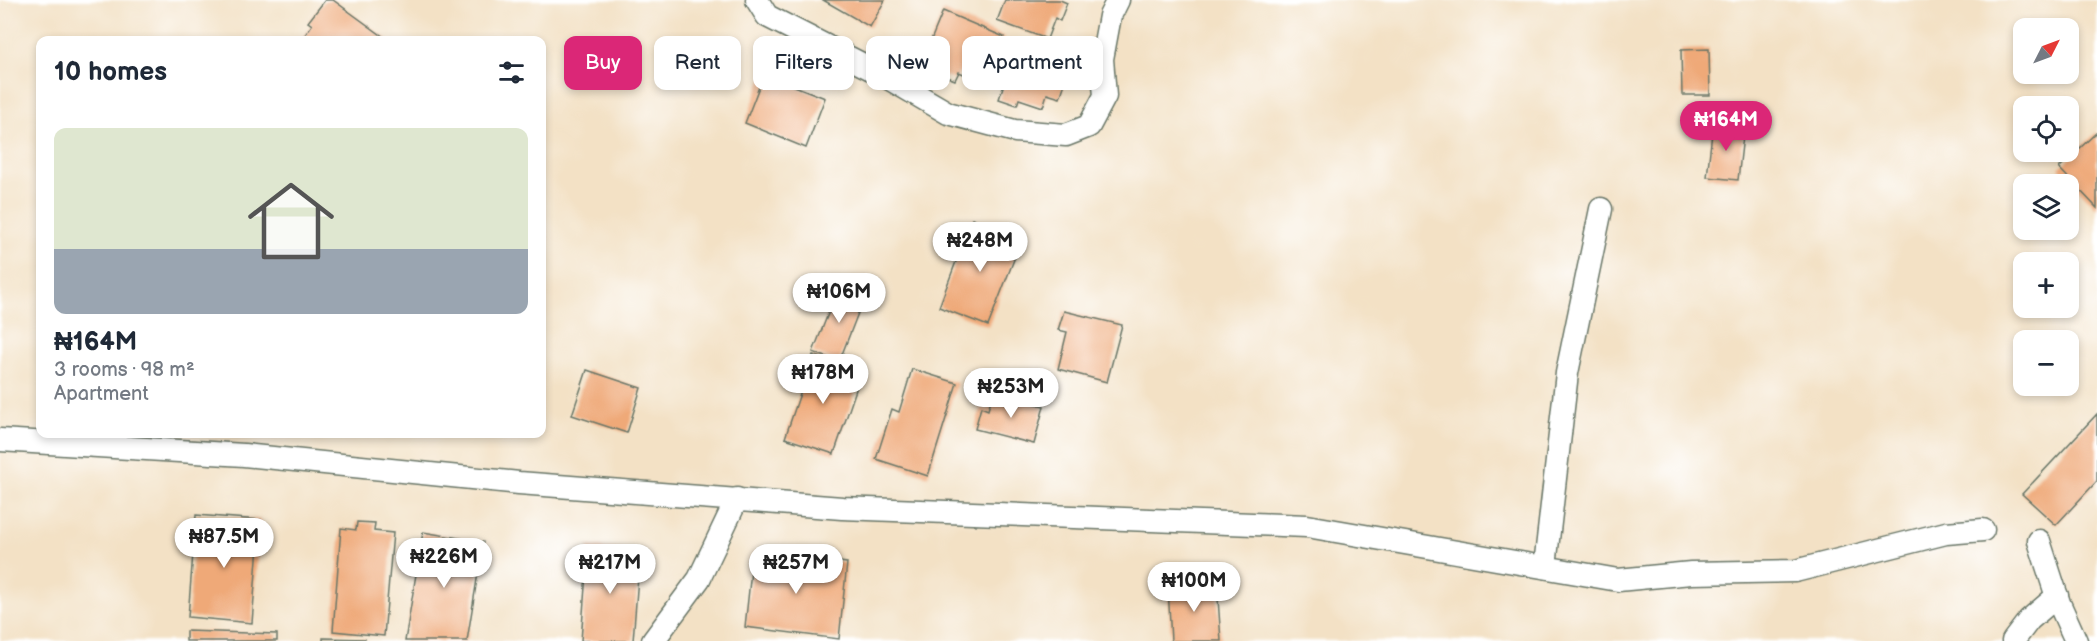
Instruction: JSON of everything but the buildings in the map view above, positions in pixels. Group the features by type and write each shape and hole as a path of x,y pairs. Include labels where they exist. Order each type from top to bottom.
{"street":[{"path":"757,0 767,16 883,75 948,113 1015,131 1066,135 1089,126 1105,96 1102,59 1110,16 1118,0"},
{"path":"1545,566 1567,373 1601,209"},
{"path":"0,440 244,456 519,483 853,508 1307,526 1618,580 1691,573 1795,571 1947,533 1983,530"},
{"path":"653,641 699,579 737,499"},
{"path":"2038,541 2076,641"},
{"path":"2013,641 2029,620 2057,596"}]}
